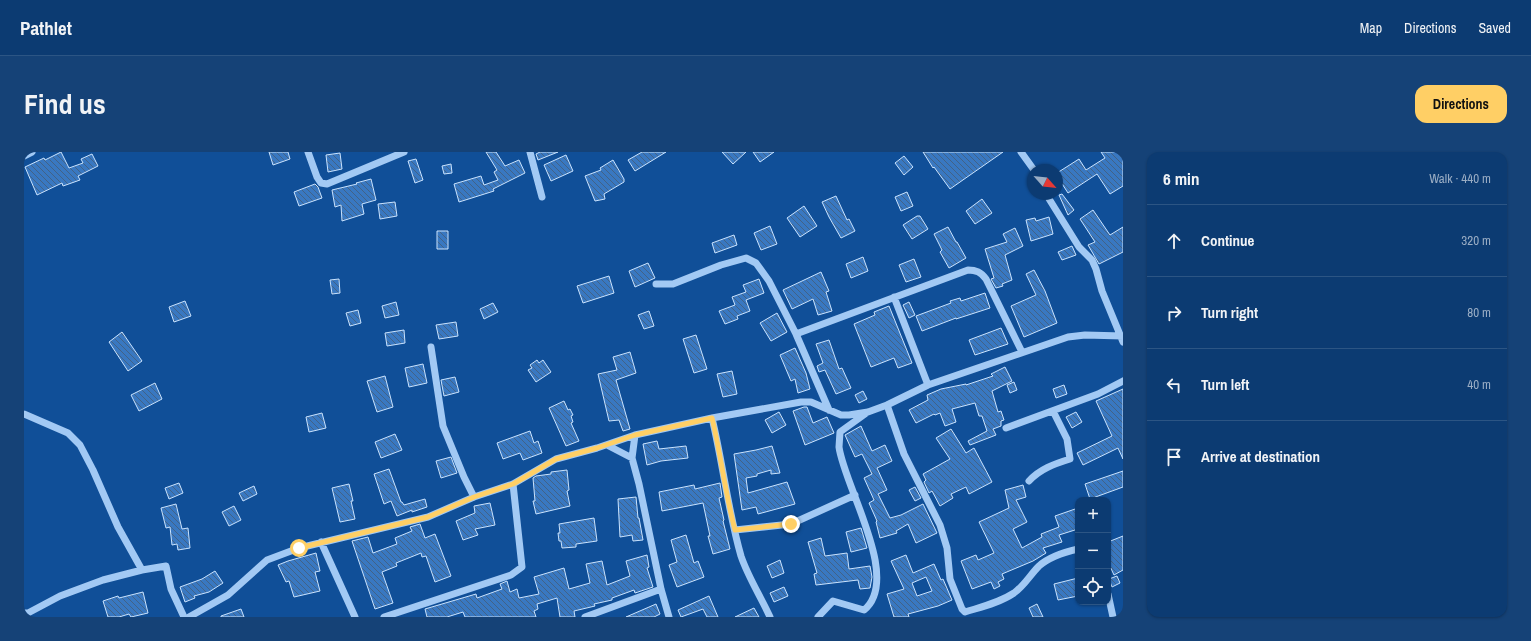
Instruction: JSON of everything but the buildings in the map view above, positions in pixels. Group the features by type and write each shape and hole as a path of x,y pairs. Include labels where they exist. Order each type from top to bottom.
{"street":[{"path":"24,156 32,152"},
{"path":"308,152 317,178 320,183 327,184 404,152"},
{"path":"530,152 542,197"},
{"path":"1021,152 1030,164"},
{"path":"189,617 228,595 267,560 321,542 428,517 474,497 513,484 556,459 635,435 712,418 801,402 811,402 841,414 849,415 868,412 887,405 928,385 1068,337 1085,335 1122,338 1102,291 1094,265 1079,247 1050,200"},
{"path":"656,284 673,284 721,265 746,258 756,263 768,281 796,334 829,410"},
{"path":"796,334 968,270 975,270 982,274 986,279 1022,352"},
{"path":"894,297 928,385"},
{"path":"431,347 442,426 474,497"},
{"path":"1006,428 1098,394 1123,381"},
{"path":"887,405 904,454 940,525 947,548 950,579 962,609 965,612 995,603 1014,593 1040,565 1062,553 1075,550"},
{"path":"1029,481 1035,474 1055,463 1070,459 1066,439 1053,411"},
{"path":"818,617 833,601 864,610 874,599 877,582 873,546 840,452 840,432 868,412"},
{"path":"24,414 68,434 80,445 93,470 118,527 142,570"},
{"path":"712,418 720,452 730,510 741,556 747,572 760,593 770,617"},
{"path":"635,435 632,458 639,484 661,589 669,617"},
{"path":"607,444 632,458"},
{"path":"384,617 511,575 522,567 513,484"},
{"path":"735,530 791,524 855,495"},
{"path":"321,542 355,617"},
{"path":"24,613 28,613 68,593 103,580 142,570 166,566 172,589 184,617"},
{"path":"585,617 661,589"},
{"path":"1110,605 1113,617"}],"route":[{"path":"299,548 428,517 474,497 513,484 556,459 597,448 635,435 712,418 735,530 791,524"}]}
